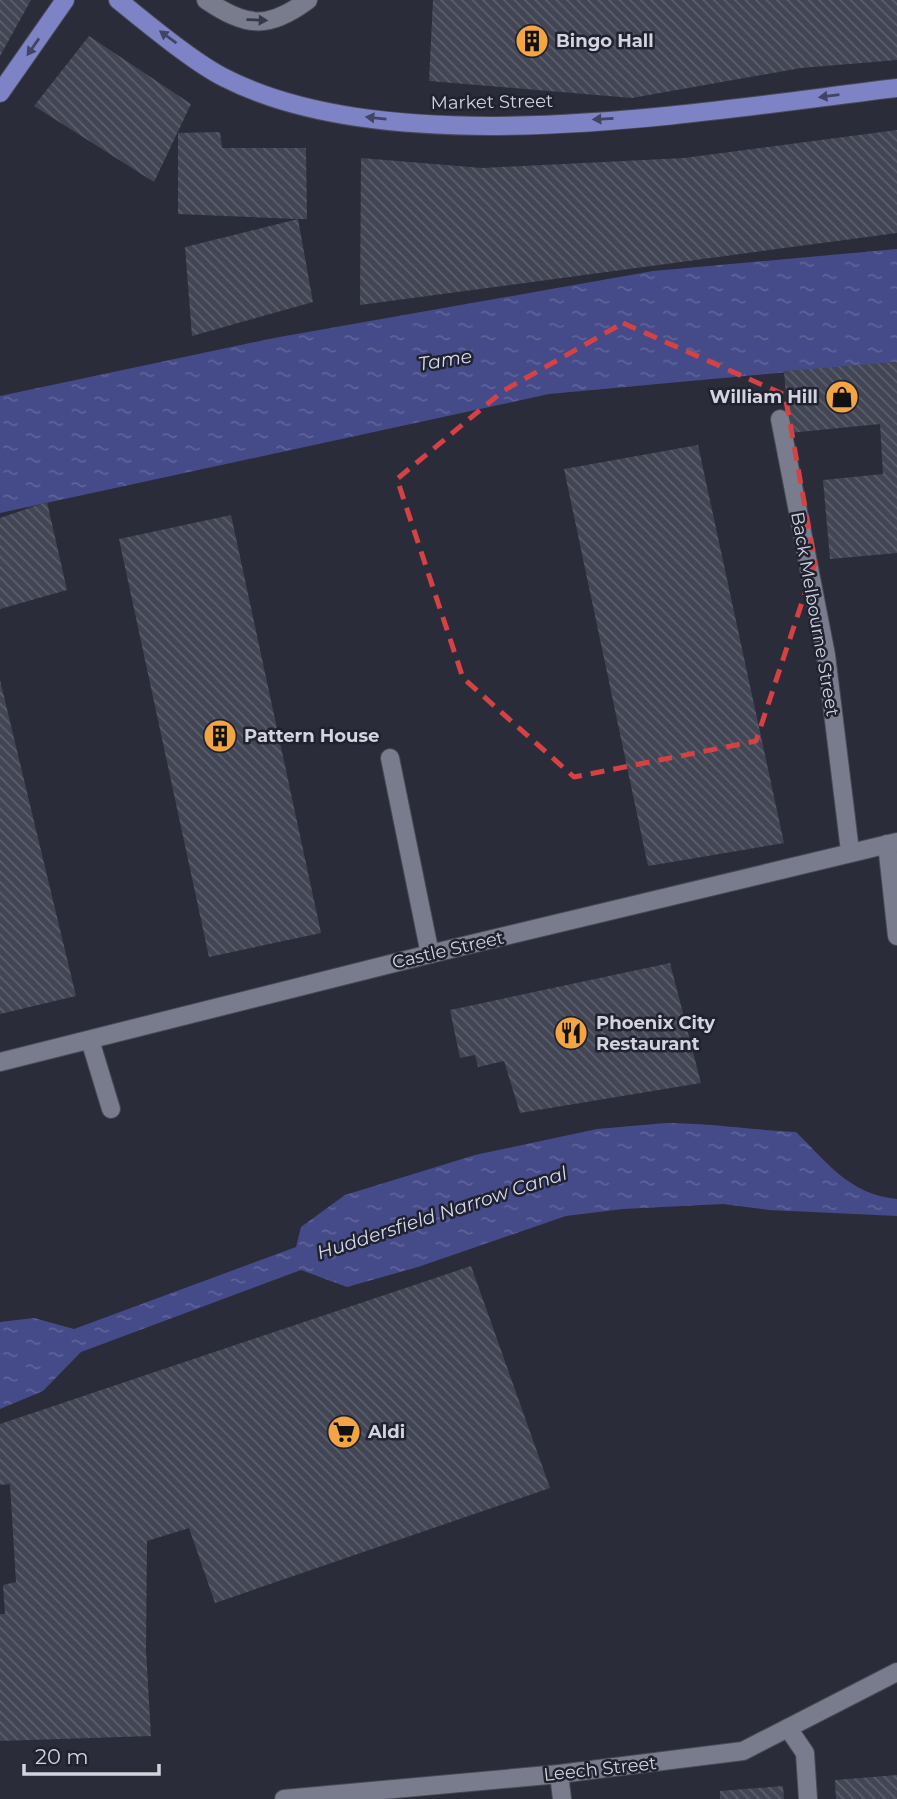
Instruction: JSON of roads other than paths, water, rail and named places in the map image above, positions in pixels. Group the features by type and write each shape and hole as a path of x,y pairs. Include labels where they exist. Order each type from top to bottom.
{"main road":[{"path":"0,93 65,0"},
{"name":"Market Street","path":"118,0 224,78 270,96 359,116 434,125 655,116 897,88"}],"street":[{"path":"206,0 227,14 254,23 276,20 308,0"},
{"name":"Back Melbourne Street","path":"780,419 826,655 850,851"},
{"path":"390,758 430,954"},
{"path":"892,843 897,936"},
{"name":"Castle Street","path":"0,1062 430,954 892,843"},
{"path":"90,1040 111,1109"},
{"name":"Leech Street","path":"284,1799 376,1794 743,1751 897,1672"},
{"path":"788,1728 805,1753 808,1799"},
{"path":"559,1774 562,1799"}],"water":[{"name":"Tame","path":"897,249 897,362 549,394 0,513 0,396 274,338 653,271"},
{"name":"Huddersfield Narrow Canal","path":"666,1123 796,1132 830,1166 853,1184 880,1196 897,1199 897,1216 769,1210 723,1204 623,1209 566,1216 418,1267 347,1287 301,1270 81,1352 43,1391 0,1409 0,1322 34,1318 74,1329 296,1247 301,1227 345,1195 475,1155 597,1129"}],"place":[{"name":"Bingo Hall","path":"532,41"},
{"name":"William Hill","path":"842,397"},
{"name":"Pattern House","path":"220,736"},
{"name":"Phoenix City Restaurant","path":"571,1033"},
{"name":"Aldi","path":"344,1432"}]}
